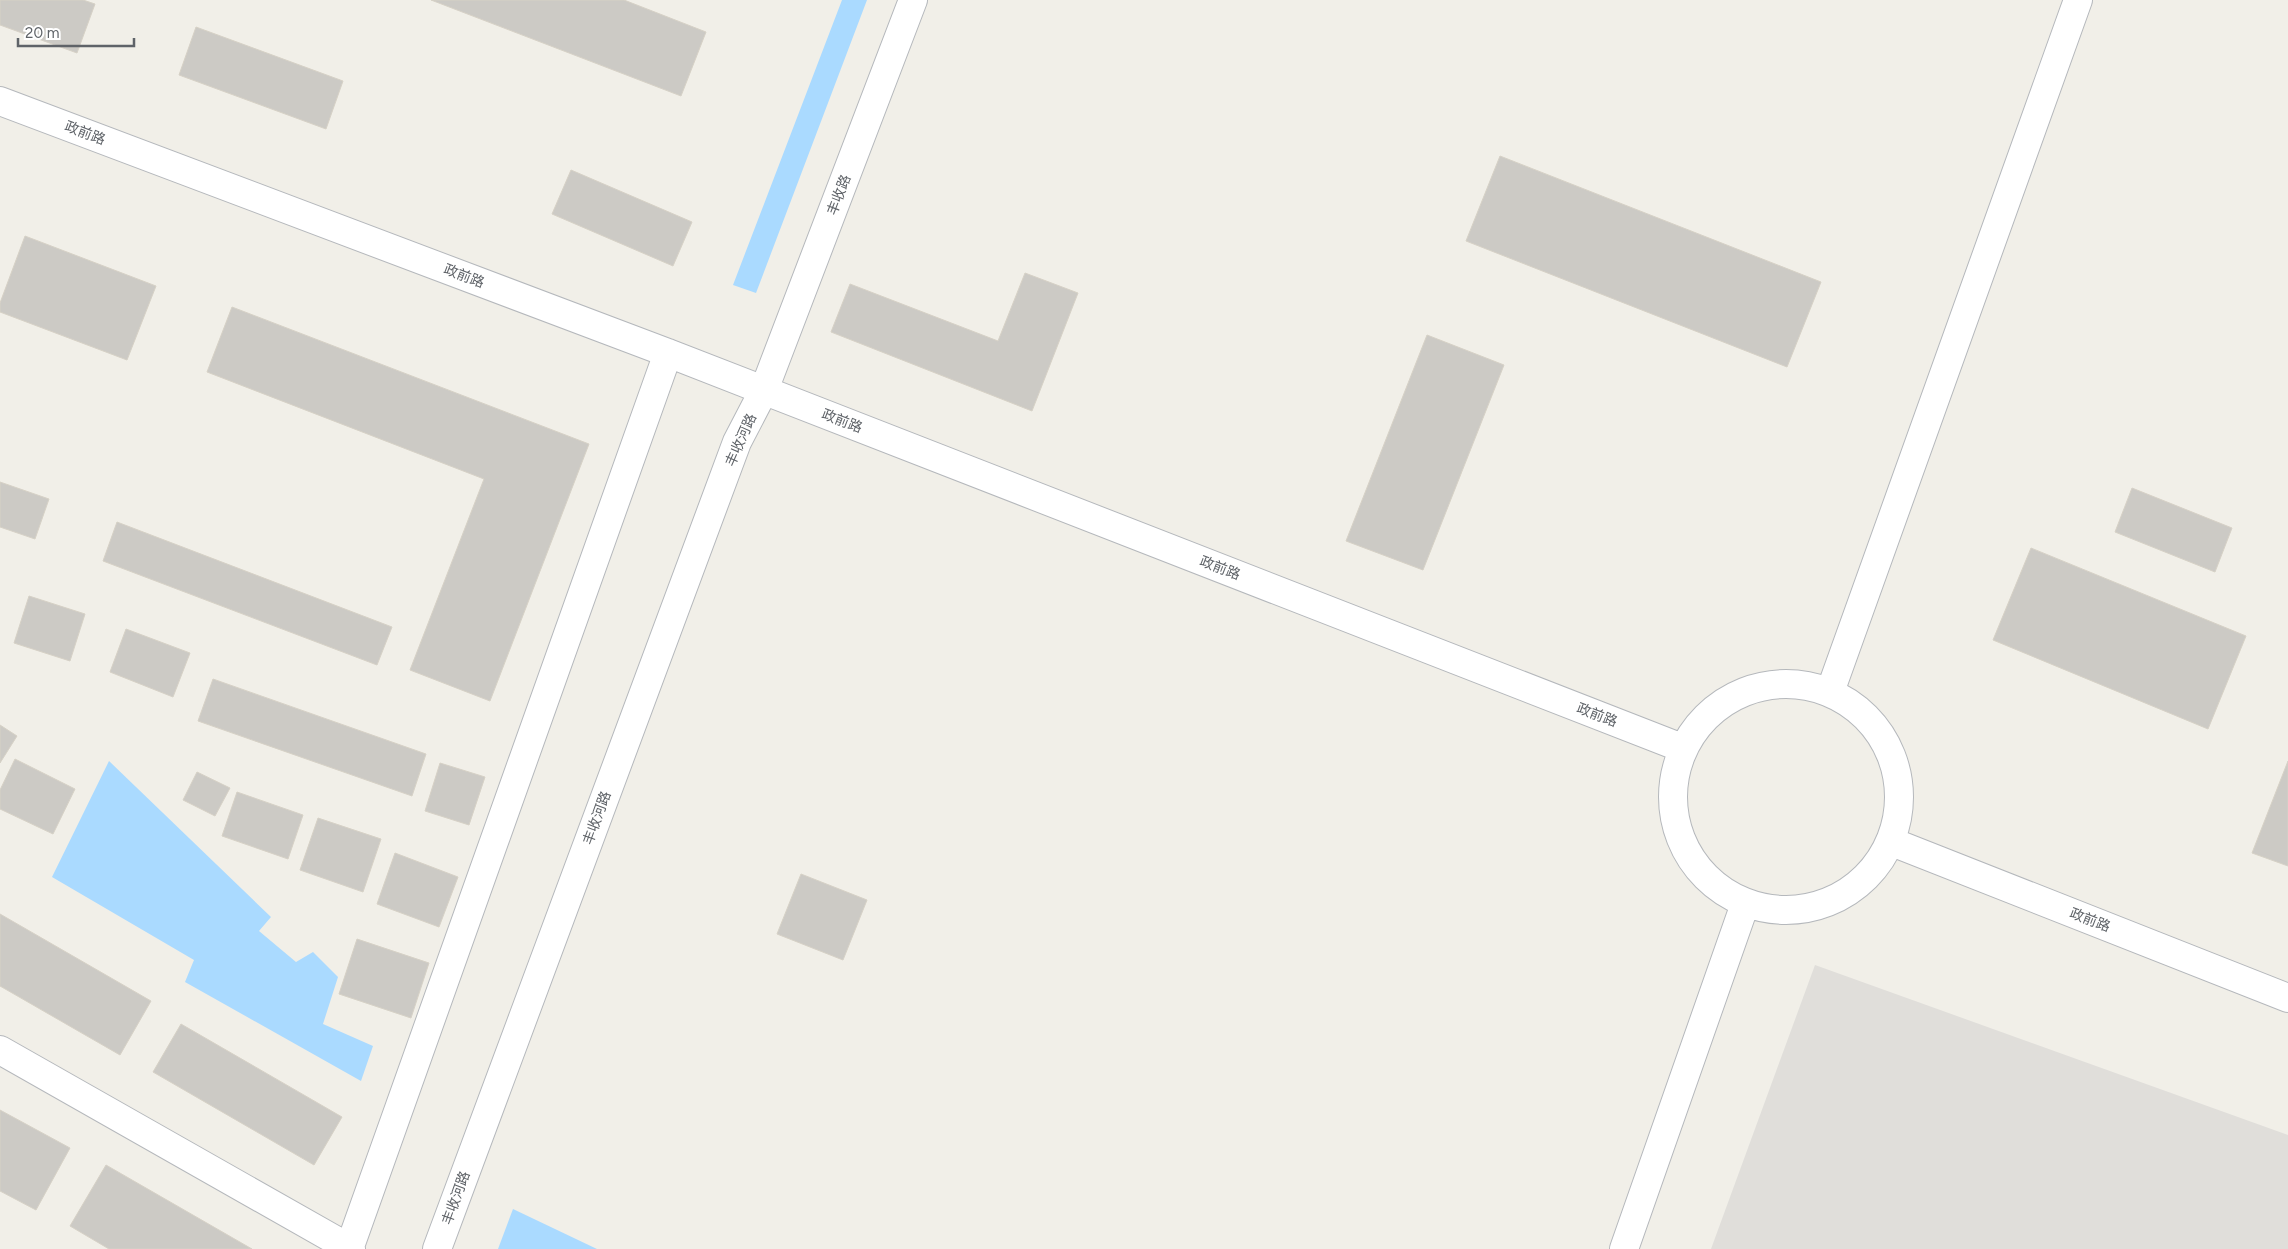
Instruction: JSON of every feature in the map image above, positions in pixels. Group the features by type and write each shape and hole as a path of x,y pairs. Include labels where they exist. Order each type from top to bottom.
{"street":[{"name":"丰收路","path":"764,390 913,0"},
{"path":"1830,692 2078,0"},
{"name":"政前路","path":"0,101 668,353 1682,748"},
{"path":"0,1050 350,1249 668,353"},
{"name":"丰收河路","path":"437,1249 737,442 764,390"},
{"path":"1787,683 1830,692 1867,717 1892,754 1901,798 1892,842 1868,878 1831,902 1788,912 1745,904 1706,879 1679,840 1671,794 1682,748 1707,713 1745,691 1787,683"},
{"name":"政前路","path":"1892,842 2288,998"},
{"path":"1624,1249 1745,904"}],"shaded area":[{"path":"1815,965 2288,1135 2288,1249 1711,1249"}],"water":[{"path":"842,0 867,0 756,293 733,285"},
{"path":"109,761 271,917 259,931 296,962 313,952 338,977 323,1024 373,1046 361,1081 185,982 194,960 52,877"},
{"path":"513,1209 597,1249 498,1249"}],"building":[{"path":"0,0 83,0 95,4 77,53 0,25"},
{"path":"431,0 624,0 706,32 681,96"},
{"path":"196,27 343,81 326,129 179,75"},
{"path":"1500,156 1821,282 1787,367 1466,241"},
{"path":"571,170 692,222 673,266 552,214"},
{"path":"25,236 156,286 127,360 0,312 0,303"},
{"path":"1025,273 1078,293 1032,411 831,332 850,284 998,341"},
{"path":"232,307 589,444 490,701 410,670 484,479 207,372"},
{"path":"1427,335 1504,365 1423,570 1346,541"},
{"path":"0,482 49,499 35,539 0,527"},
{"path":"2132,488 2232,528 2215,572 2115,532"},
{"path":"117,522 392,627 377,665 103,561"},
{"path":"2031,548 2246,636 2208,729 1993,640"},
{"path":"29,596 85,614 70,661 14,643"},
{"path":"126,629 190,653 173,697 110,672"},
{"path":"213,679 426,754 412,796 198,721"},
{"path":"0,725 17,736 0,763"},
{"path":"15,759 75,789 53,834 0,809 0,790"},
{"path":"2288,761 2288,866 2252,853"},
{"path":"440,763 485,777 469,825 425,811"},
{"path":"197,772 230,788 215,816 183,800"},
{"path":"237,792 303,815 288,859 222,836"},
{"path":"318,818 381,839 363,892 300,870"},
{"path":"395,853 458,877 439,927 377,904"},
{"path":"801,874 867,900 843,960 777,934"},
{"path":"0,914 151,1001 120,1055 0,986"},
{"path":"357,939 429,963 411,1018 339,994"},
{"path":"181,1024 342,1117 314,1165 153,1072"},
{"path":"0,1110 70,1148 36,1210 0,1191"},
{"path":"106,1165 252,1249 109,1249 70,1226"}]}
